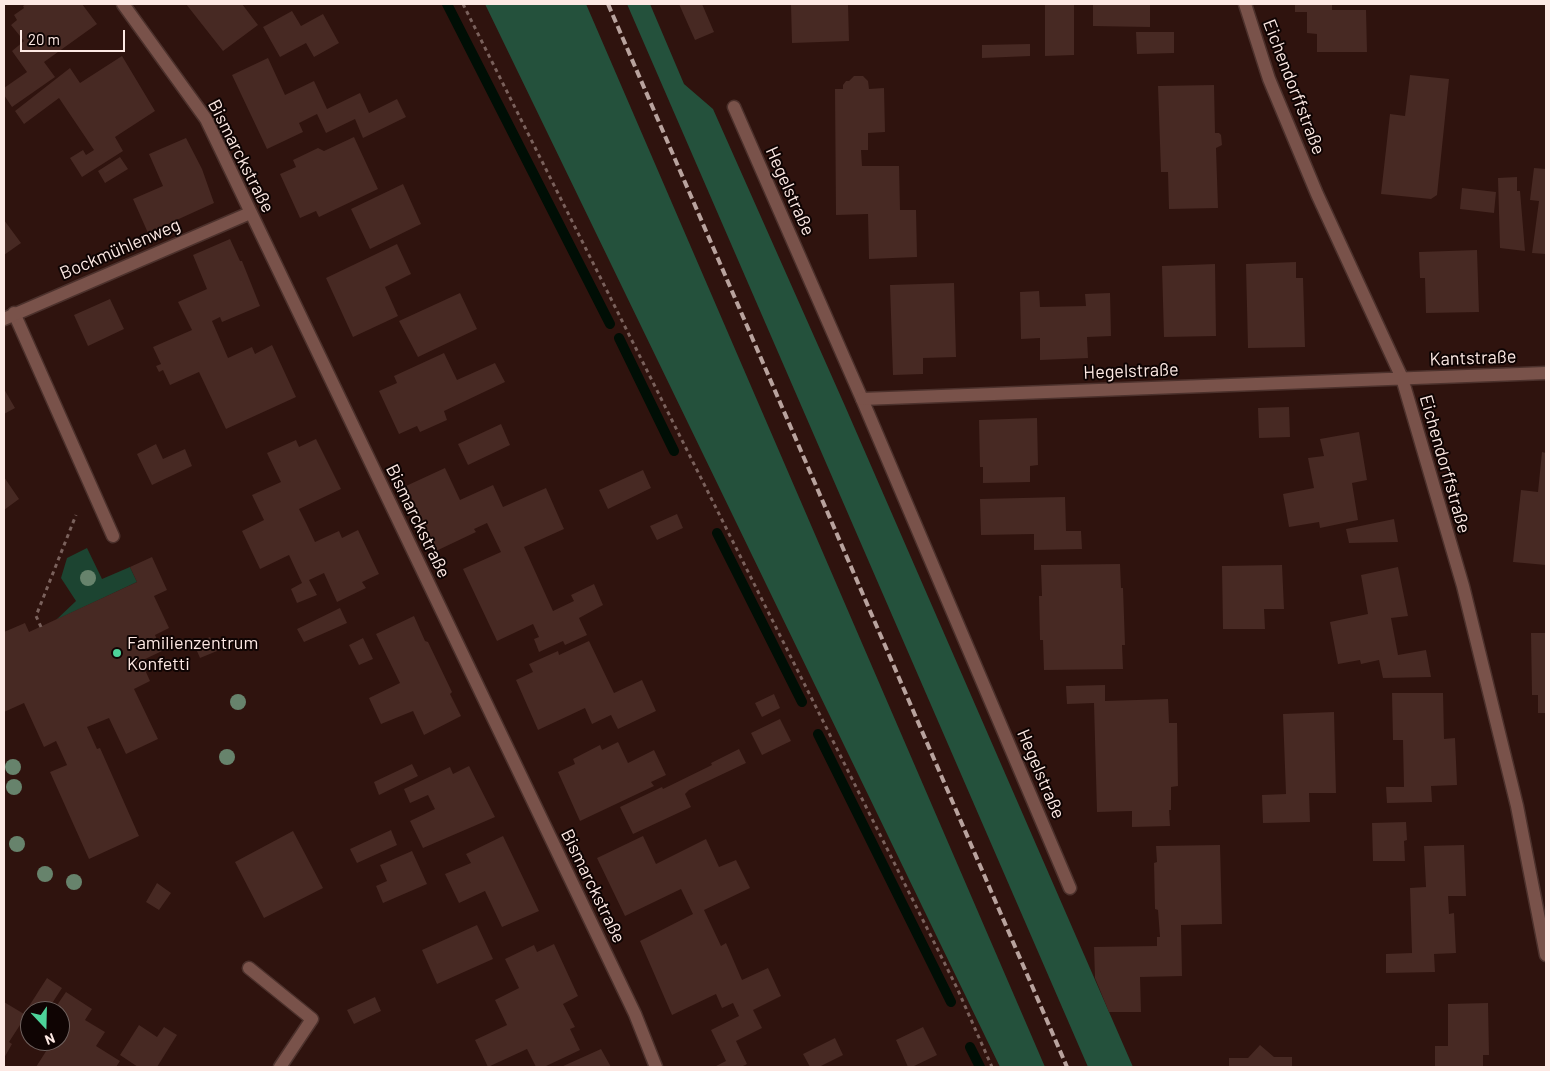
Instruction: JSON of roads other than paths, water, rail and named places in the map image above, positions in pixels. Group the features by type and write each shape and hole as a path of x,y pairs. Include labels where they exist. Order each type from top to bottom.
{"street":[{"name":"Bismarckstraße","path":"123,4 206,119 635,1014 656,1067"},
{"name":"Eichendorffstraße","path":"1245,4 1269,80 1313,186 1402,378 1463,586 1517,806 1546,955"},
{"name":"Hegelstraße","path":"734,107 862,398 1070,888"},
{"name":"Bockmühlenweg","path":"9,316 250,213"},
{"path":"9,316 113,536"},
{"name":"Kantstraße","path":"1402,378 1546,373"},
{"name":"Hegelstraße","path":"862,398 1402,378"},
{"path":"249,968 312,1019 280,1067"}],"waterway":[{"path":"447,4 610,324"},
{"path":"619,338 674,451"},
{"path":"717,533 802,702"},
{"path":"818,734 951,1002"},
{"path":"970,1047 980,1067"}],"railway":[{"path":"608,4 1067,1067"}],"place":[{"name":"Familienzentrum Konfetti","path":"117,653"}]}
